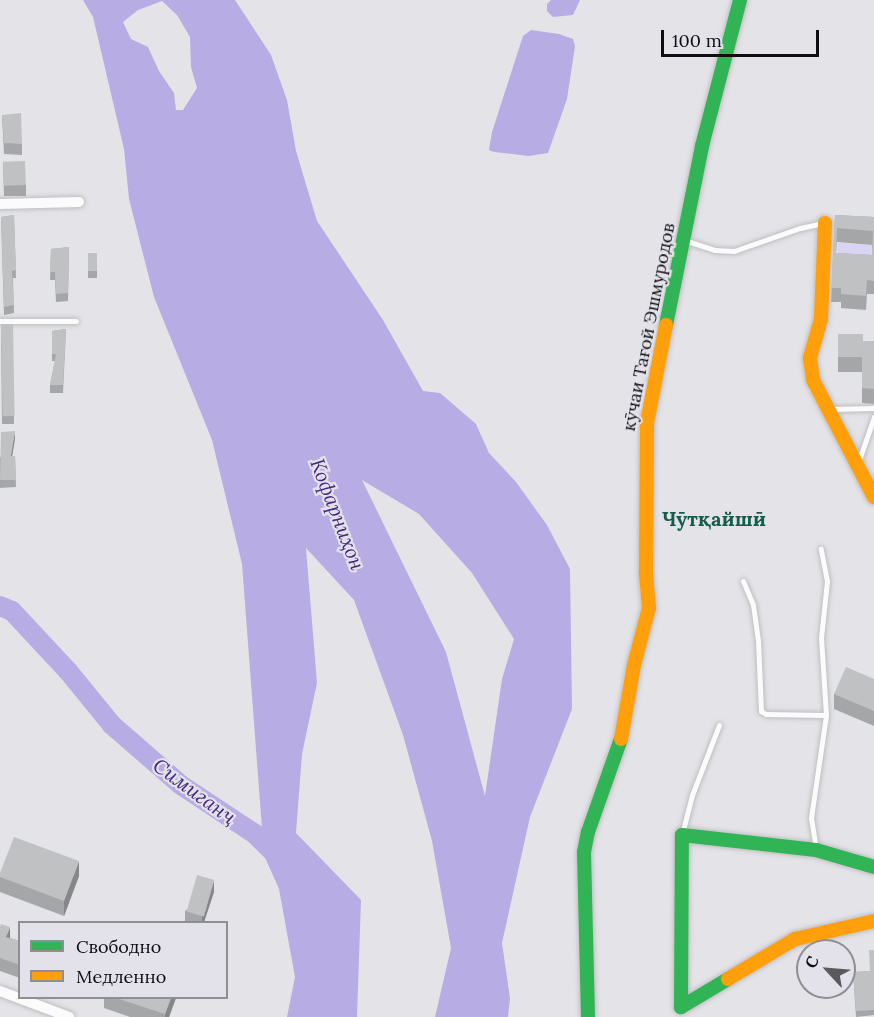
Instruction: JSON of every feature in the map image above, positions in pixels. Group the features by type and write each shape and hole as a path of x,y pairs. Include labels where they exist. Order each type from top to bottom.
{"street":[{"name":"кӯчаи Тағой Эшмуродов","path":"588,1017 584,852 588,832 620,744 634,665 649,608 646,570 646,438 702,146 734,31 740,0"},
{"path":"0,204 79,202"},
{"path":"831,224 820,319 810,358 813,380 825,409 874,496"},
{"path":"681,1012 682,835 816,850 874,867"},
{"path":"681,1012 795,939 874,921"},
{"path":"0,991 18,998"},
{"path":"21,999 69,1017"}],"lane":[{"path":"684,240 714,250 734,251 801,228 831,224"},
{"path":"0,321 76,321"},
{"path":"825,409 874,408"},
{"path":"857,465 874,417"},
{"path":"816,850 811,818 826,715 821,638 827,581 821,549"},
{"path":"743,581 753,605 758,640 761,711 766,714 826,715"},
{"path":"682,835 692,795 719,725"}],"shaded area":[{"path":"838,243 872,245 871,268 836,273"}],"water":[{"name":"Кофарниҳон","path":"83,0 235,0 271,55 287,100 296,151 317,221 383,320 423,391 440,393 476,424 489,453 516,482 547,525 570,569 572,709 530,817 502,943 510,998 508,1017 435,1017 451,948 432,841 403,735 354,600 306,548 317,683 302,754 296,833 361,900 357,1017 287,1017 295,977 279,889 264,855 242,564 212,440 154,297 129,199 124,149 93,17","holes":["162,1 177,15 190,37 191,67 197,88 183,110 176,110 174,93 159,71 148,47 131,39 123,22 138,10","362,480 419,514 472,573 514,639 502,679 485,796 446,652"]},
{"path":"551,0 580,0 573,15 553,17 547,11 547,4"},
{"path":"531,30 559,34 573,39 575,46 567,99 548,153 529,156 494,152 489,150 492,132 523,36"}],"building":[{"path":"21,113 22,144 4,143 2,115"},
{"path":"25,161 26,185 4,186 3,162"},
{"path":"14,215 16,270 12,271 14,305 4,307 1,217"},
{"path":"835,215 874,217 874,281 867,280 866,296 841,294 841,288 831,288","holes":["837,228 873,231 872,255 836,253"]},
{"path":"69,247 68,293 56,294 55,272 50,272 51,249"},
{"path":"88,253 97,253 97,271 88,271"},
{"path":"1,324 13,324 15,416 3,416"},
{"path":"66,329 63,385 50,385 56,354 52,354 52,331"},
{"path":"838,334 863,334 863,341 874,341 874,389 862,388 862,357 838,357"},
{"path":"15,431 11,456 15,456 16,480 0,480 1,432"},
{"path":"846,667 874,679 874,711 834,694"},
{"path":"14,837 79,861 64,901 0,877"},
{"path":"197,875 214,880 204,916 187,912"},
{"path":"1,924 10,927 6,937 18,940 18,964 0,958"},
{"path":"869,950 874,950 874,1010 856,1011 856,972 870,971"},
{"path":"119,999 171,999 165,1014"}],"waterway":[{"name":"Симиганҷ","path":"0,606 12,611 68,671 112,725 181,785 255,834 275,854 278,862"}],"traffic: fast":[{"path":"666,325 702,146 740,0"},
{"path":"588,1017 584,852 588,832 621,739"},
{"path":"728,979 681,1007 682,835 816,850 874,867"}],"traffic: slow":[{"path":"825,223 821,319 810,358 813,380 874,497"},
{"path":"621,739 634,665 649,608 646,571 647,423 666,325"},
{"path":"728,979 795,939 874,921"}],"district":[{"name":"Чӯтқайшӣ","path":"714,518"}]}
